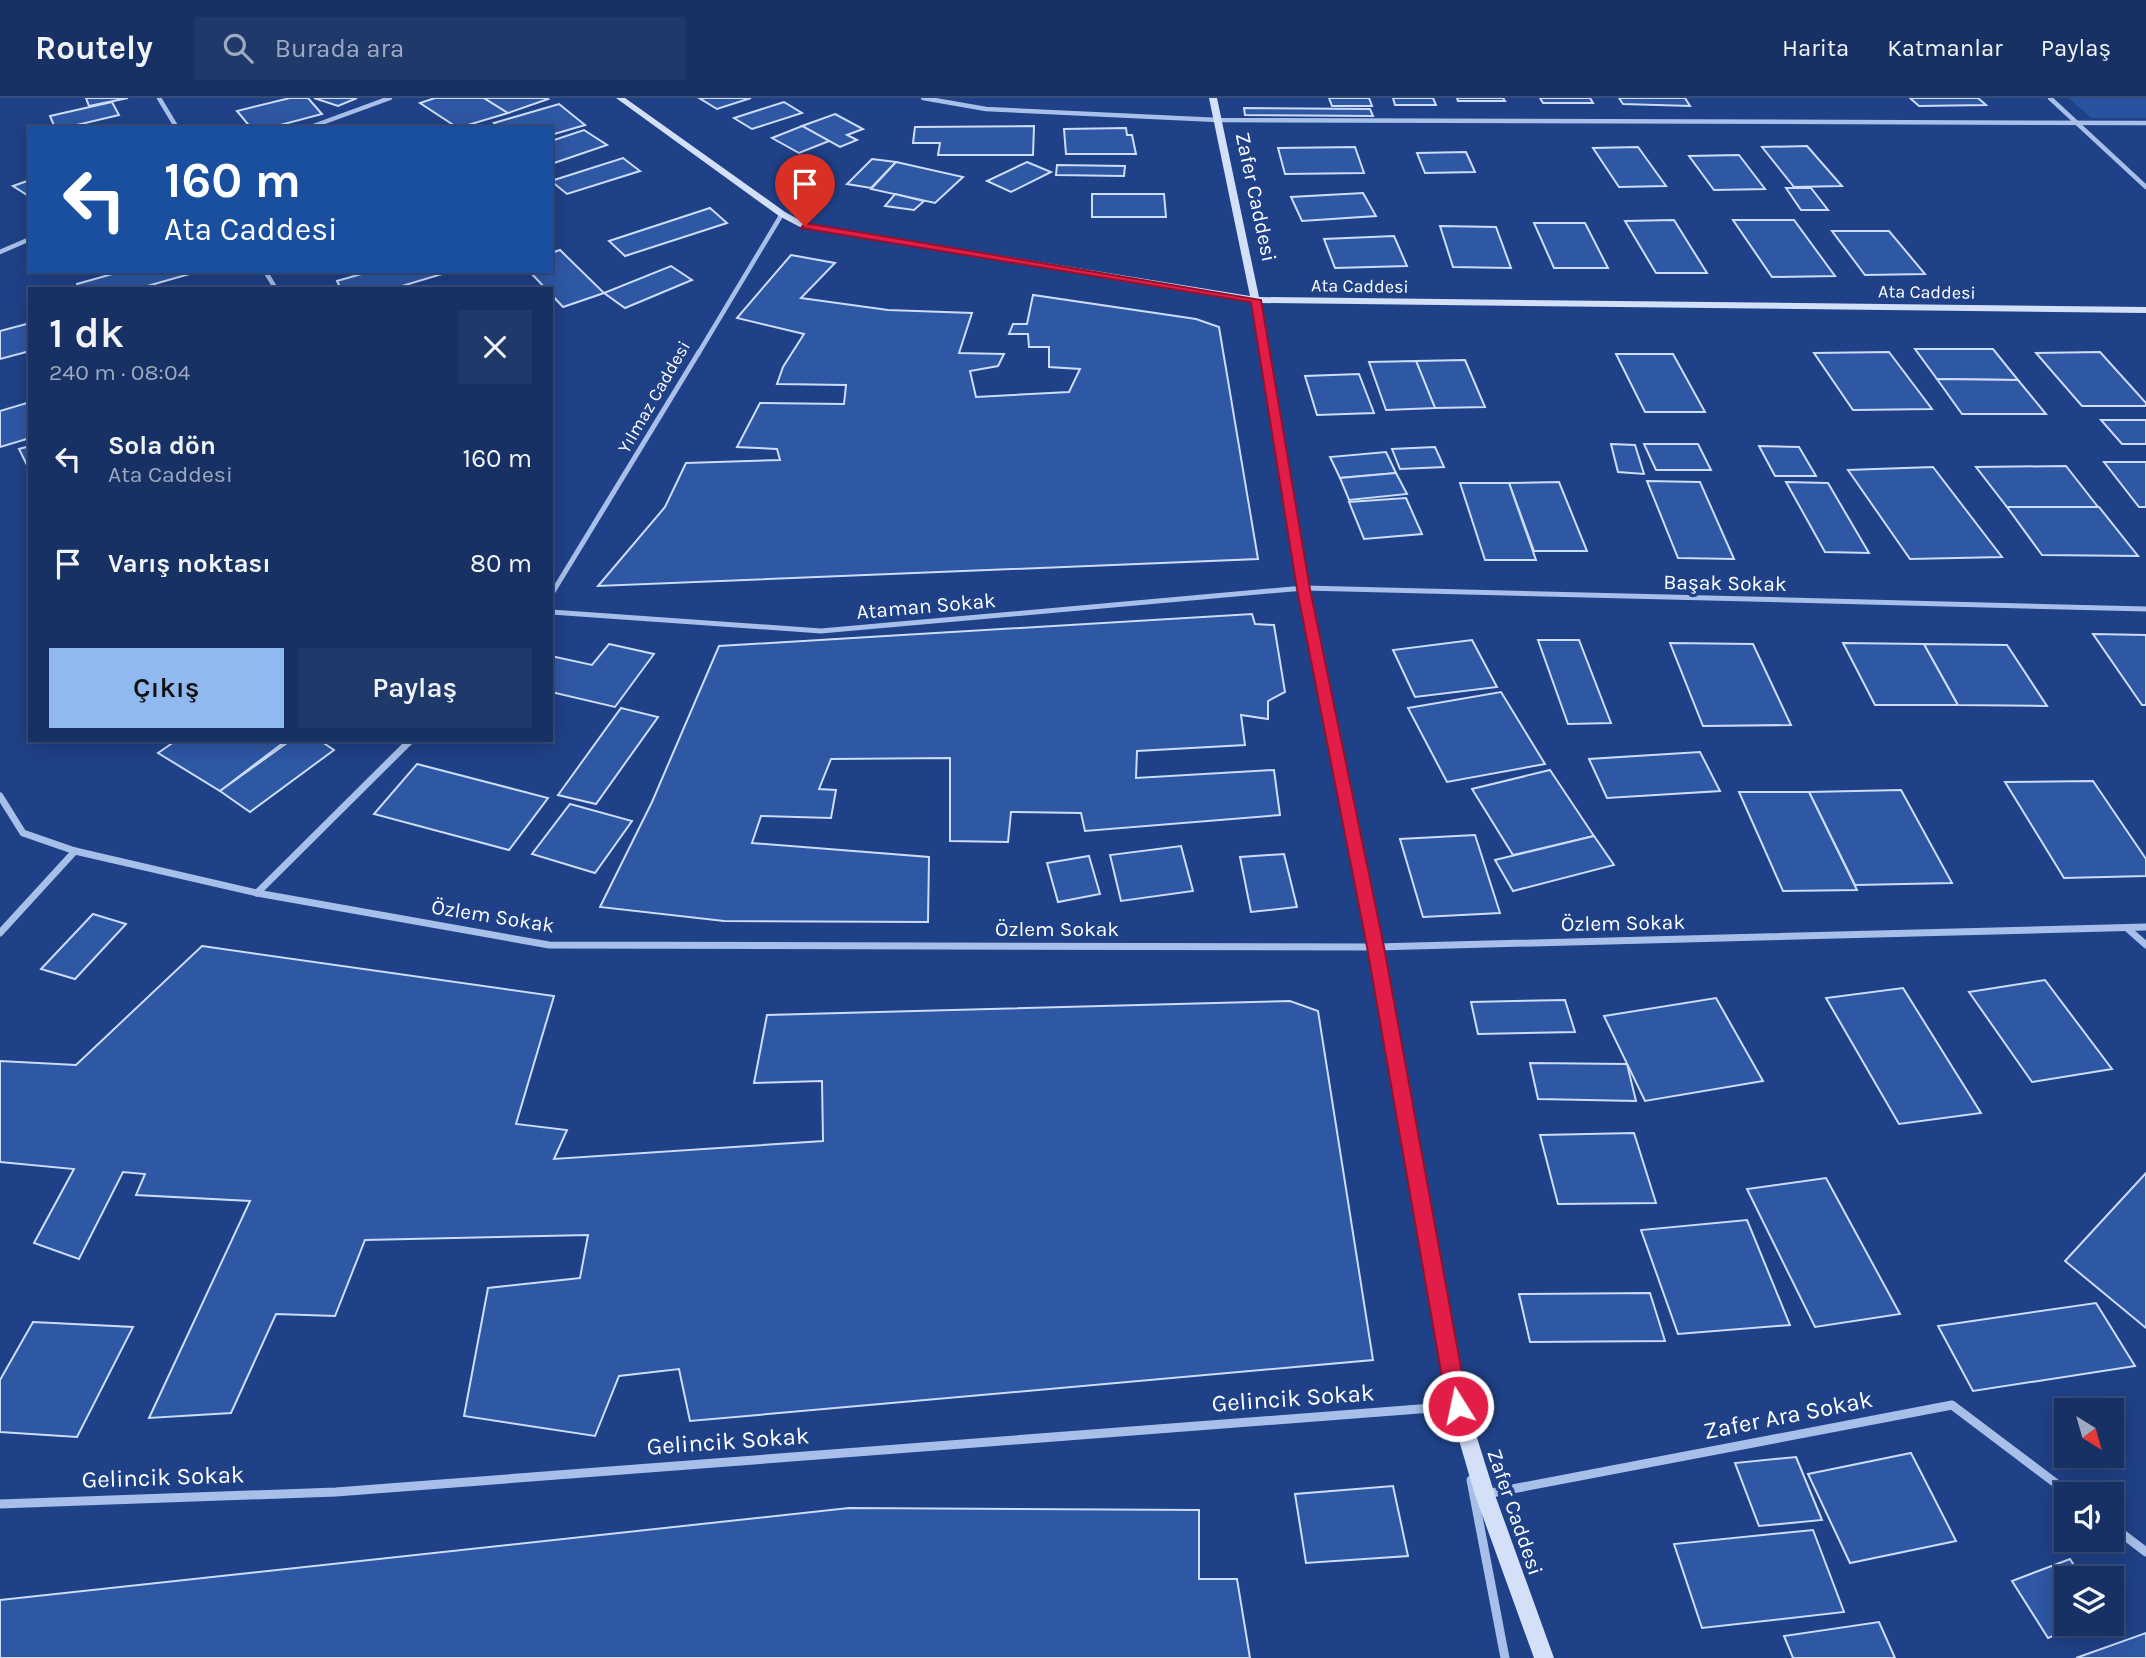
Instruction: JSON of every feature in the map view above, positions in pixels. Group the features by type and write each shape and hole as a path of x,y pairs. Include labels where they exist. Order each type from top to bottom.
{"street":[{"path":"159,98 176,126"},
{"path":"313,126 390,98"},
{"name":"Ata Caddesi","path":"620,98 782,214 805,226 1255,300 2146,310"},
{"path":"923,98 986,109 1218,120 2146,122"},
{"name":"Zafer Caddesi","path":"1213,98 1255,300 1304,589 1376,947 1458,1406 1485,1494 1544,1658"},
{"path":"2050,98 2146,187"},
{"name":"Yılmaz Caddesi","path":"553,592 602,519 712,327 782,214"},
{"path":"0,252 28,240"},
{"name":"Başak Sokak","path":"1304,589 2146,609"},
{"name":"Ataman Sokak","path":"553,612 821,631 1304,589"},
{"path":"257,893 409,742"},
{"name":"Özlem Sokak","path":"0,796 23,833 75,851 257,893 549,945 1376,947 2146,927"},
{"path":"0,933 75,851"},
{"path":"2129,929 2146,945"},
{"name":"Zafer Ara Sokak","path":"1485,1494 1952,1405 2054,1482"},
{"path":"1458,1406 1505,1658"},
{"name":"Gelincik Sokak","path":"0,1504 336,1492 1458,1406"},
{"path":"2124,1535 2146,1552"}],"shaded area":[{"path":"2069,98 2146,98 2146,118 2091,118"}],"building":[{"path":"86,98 128,98 89,106"},
{"path":"290,98 308,98 322,114 277,126 249,126 237,111"},
{"path":"314,98 357,98 338,106"},
{"path":"435,98 484,98 508,113 465,126 455,126 420,103"},
{"path":"484,98 546,98 548,99 508,113"},
{"path":"699,98 751,98 717,109"},
{"path":"1329,98 1369,98 1372,106 1332,106"},
{"path":"1393,98 1433,98 1436,105 1395,105"},
{"path":"1457,98 1503,98 1505,101 1458,101"},
{"path":"1540,98 1590,98 1593,103 1543,103"},
{"path":"1619,98 1685,98 1690,106 1623,104"},
{"path":"1910,98 1978,98 1986,105 1919,106"},
{"path":"112,102 119,115 72,126 54,126 50,116"},
{"path":"784,102 802,113 752,129 734,118"},
{"path":"559,104 585,125 553,134 553,126 498,126 494,123"},
{"path":"1244,108 1370,109 1373,116 1245,115"},
{"path":"835,114 863,129 847,135 857,140 840,147 802,126"},
{"path":"802,126 829,141 799,153 772,138"},
{"path":"1034,126 1033,155 938,155 940,143 913,143 915,127"},
{"path":"1126,128 1127,135 1132,135 1136,154 1066,154 1064,129"},
{"path":"584,130 607,145 553,163 553,140"},
{"path":"1807,146 1842,186 1794,187 1762,147"},
{"path":"1355,147 1364,173 1285,174 1278,148"},
{"path":"1638,147 1666,186 1619,187 1593,148"},
{"path":"1466,152 1475,172 1425,173 1417,153"},
{"path":"1739,155 1765,189 1714,190 1689,156"},
{"path":"623,158 640,171 567,194 553,180"},
{"path":"872,159 896,162 871,188 847,184"},
{"path":"896,162 963,177 935,203 871,189"},
{"path":"1027,162 1051,172 1011,192 987,181"},
{"path":"1057,165 1125,166 1124,176 1056,175"},
{"path":"28,181 28,196 13,186"},
{"path":"1786,188 1811,188 1828,210 1801,210"},
{"path":"1363,193 1376,216 1302,221 1291,197"},
{"path":"895,194 924,201 914,210 885,206"},
{"path":"1092,194 1164,194 1166,217 1092,217"},
{"path":"710,208 727,223 625,256 609,241"},
{"path":"1674,220 1707,273 1656,273 1625,221"},
{"path":"1733,220 1794,220 1835,276 1772,277"},
{"path":"1534,223 1585,223 1608,268 1554,268"},
{"path":"1440,226 1496,227 1511,268 1453,267"},
{"path":"1832,231 1889,231 1925,274 1865,275"},
{"path":"1394,236 1407,266 1335,268 1324,239"},
{"path":"560,250 604,293 563,307 553,296 553,287 544,287 531,273 553,273 553,252"},
{"path":"791,255 835,263 801,298 888,310 972,313 959,353 1004,354 998,366 970,371 976,397 1069,392 1080,369 1049,367 1049,347 1029,347 1028,334 1009,334 1013,324 1027,324 1033,295 1196,319 1219,327 1258,559 598,586 665,507 686,463 780,460 777,449 737,447 760,403 844,404 846,385 777,384 783,367 804,334 737,318"},
{"path":"671,266 692,280 625,308 604,293"},
{"path":"116,273 193,273 144,287 78,287 77,284"},
{"path":"365,273 445,273 399,287 340,287 337,281"},
{"path":"28,324 28,352 0,359 0,331"},
{"path":"1915,349 1993,349 2018,380 1937,379"},
{"path":"1889,352 1932,409 1853,410 1814,353"},
{"path":"2100,352 2146,406 2082,406 2036,353"},
{"path":"1616,354 1673,354 1705,412 1645,412"},
{"path":"1465,360 1485,407 1435,408 1416,361"},
{"path":"1416,361 1435,408 1386,410 1369,362"},
{"path":"1359,374 1374,413 1317,415 1305,376"},
{"path":"1937,379 2018,380 2046,414 1962,414"},
{"path":"28,403 28,439 0,447 0,411"},
{"path":"2101,420 2146,420 2146,444 2122,444"},
{"path":"1611,444 1635,445 1644,474 1618,472"},
{"path":"1644,444 1698,444 1711,470 1656,470"},
{"path":"1759,446 1799,447 1816,476 1775,476"},
{"path":"28,447 28,467 19,449"},
{"path":"1435,447 1444,467 1400,469 1392,449"},
{"path":"1386,452 1396,473 1340,478 1330,457"},
{"path":"2104,462 2146,462 2146,507 2139,507"},
{"path":"2066,466 2098,507 2007,507 1976,467"},
{"path":"1933,467 2002,557 1910,559 1848,470"},
{"path":"1396,473 1407,494 1349,500 1340,478"},
{"path":"1647,481 1700,482 1734,559 1678,558"},
{"path":"1559,482 1587,551 1534,551 1509,483"},
{"path":"1786,482 1828,483 1869,553 1825,552"},
{"path":"1460,483 1509,483 1536,560 1485,560"},
{"path":"1406,498 1422,534 1364,539 1349,502"},
{"path":"2007,507 2099,507 2138,556 2042,555"},
{"path":"1252,614 1255,624 1274,625 1285,692 1268,701 1268,719 1241,715 1245,745 1137,751 1136,778 1274,770 1280,815 1085,831 1081,813 1011,812 1008,842 950,841 950,758 831,759 819,789 836,790 831,818 761,816 752,843 929,857 928,922 724,921 600,907 652,802 719,646"},
{"path":"2093,634 2146,635 2146,705 2142,705"},
{"path":"1472,640 1497,687 1415,697 1393,650"},
{"path":"1538,640 1579,640 1611,723 1568,724"},
{"path":"1670,643 1753,644 1791,725 1703,726"},
{"path":"1843,643 1924,644 1958,705 1875,705"},
{"path":"609,644 654,654 615,707 553,692 553,656 592,665"},
{"path":"1924,644 2007,645 2047,706 1958,705"},
{"path":"1501,692 1545,764 1447,782 1408,708"},
{"path":"621,708 658,717 596,804 558,795"},
{"path":"174,742 284,742 220,791 158,753"},
{"path":"288,742 322,742 334,750 250,812 220,791"},
{"path":"1700,752 1720,791 1607,798 1589,759"},
{"path":"417,764 548,798 509,850 374,814"},
{"path":"1550,770 1594,836 1513,855 1472,789"},
{"path":"2093,781 2146,859 2146,876 2064,878 2005,782"},
{"path":"1901,790 1952,883 1855,885 1809,792"},
{"path":"1739,792 1809,792 1857,890 1783,891"},
{"path":"570,804 632,821 595,873 532,854"},
{"path":"1475,835 1500,913 1423,917 1400,839"},
{"path":"1594,836 1614,865 1513,891 1495,860"},
{"path":"1181,846 1193,891 1121,901 1110,855"},
{"path":"1284,854 1297,907 1251,912 1240,857"},
{"path":"1089,856 1100,894 1058,902 1047,863"},
{"path":"93,914 126,924 75,979 41,969"},
{"path":"202,946 554,996 516,1124 567,1130 554,1159 823,1141 822,1081 754,1083 767,1015 1290,1001 1318,1011 1373,1360 690,1421 679,1369 619,1376 595,1436 464,1416 488,1288 580,1278 588,1235 365,1240 335,1316 276,1314 231,1413 149,1418 250,1201 136,1195 145,1174 123,1172 79,1259 34,1243 74,1169 0,1162 0,1061 76,1065"},
{"path":"2045,980 2112,1069 2032,1082 1969,992"},
{"path":"1903,988 1981,1113 1899,1124 1826,998"},
{"path":"1716,998 1763,1081 1645,1101 1604,1016"},
{"path":"1565,1000 1575,1032 1478,1034 1471,1002"},
{"path":"1530,1063 1627,1064 1636,1101 1538,1099"},
{"path":"1634,1133 1656,1203 1558,1204 1540,1135"},
{"path":"2146,1173 2146,1328 2065,1261"},
{"path":"1826,1178 1900,1314 1815,1327 1747,1189"},
{"path":"1747,1220 1790,1325 1678,1334 1641,1230"},
{"path":"1650,1293 1665,1341 1530,1342 1519,1294"},
{"path":"2096,1303 2135,1366 1973,1391 1938,1326"},
{"path":"33,1322 133,1327 77,1437 0,1432 0,1380"},
{"path":"1911,1453 1956,1541 1850,1563 1808,1474"},
{"path":"1796,1457 1822,1520 1759,1526 1735,1463"},
{"path":"1393,1486 1408,1556 1306,1563 1295,1494"},
{"path":"849,1508 1199,1510 1199,1579 1237,1579 1250,1658 0,1658 0,1600"},
{"path":"1813,1530 1844,1612 1702,1628 1674,1544"},
{"path":"2070,1559 2074,1566 2054,1566 2054,1636 2048,1638 2012,1581"},
{"path":"1879,1622 1895,1658 1793,1658 1784,1636"},
{"path":"2146,1633 2146,1658 2076,1658"}],"route":[{"path":"805,226 1255,300 1304,589 1376,947 1458,1406"}]}
